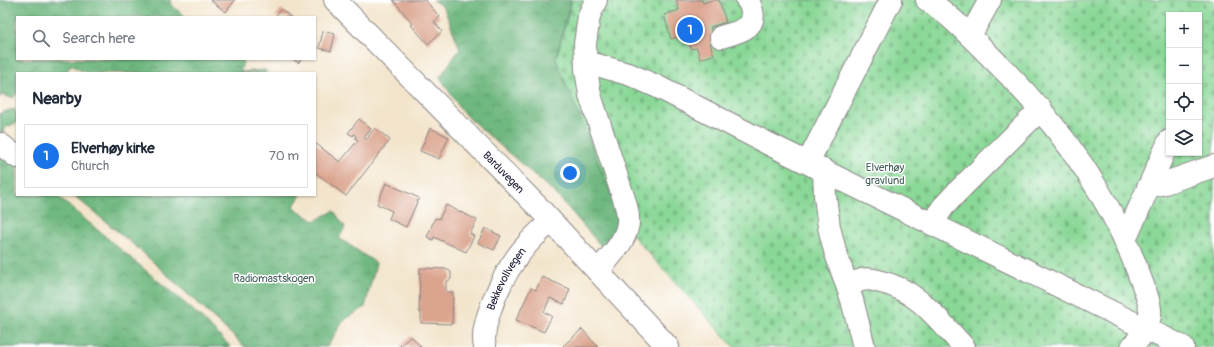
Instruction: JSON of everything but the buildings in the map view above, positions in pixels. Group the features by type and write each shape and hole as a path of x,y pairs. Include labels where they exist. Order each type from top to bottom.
{"street":[{"name":"Barduvegen","path":"335,0 551,222 668,347"},
{"path":"596,0 589,16 585,44 590,95 625,202 628,218 627,232 598,271"},
{"path":"721,37 747,28 752,21 753,13 747,0"},
{"path":"864,347 848,286 835,251 816,166 891,0"},
{"path":"927,0 948,16 970,36 1041,109 1085,168 1125,240 1147,300 1150,317 1146,328 1132,347"},
{"path":"970,36 976,28 990,0"},
{"path":"586,63 631,75 658,87 1183,347"},
{"path":"932,224 943,207 958,191 1041,109"},
{"path":"0,144 16,156"},
{"path":"1125,240 1166,148"},
{"path":"1148,187 1165,183 1214,166"},
{"name":"Bekkevollvegen","path":"485,347 484,333 486,321 503,278 518,254 537,233 551,222"},
{"path":"848,286 867,279 891,284 903,289 925,306 964,347"}],"green space":[{"path":"0,0 171,0 170,4 185,16 16,16 16,60 244,60 240,72 85,72 70,65 66,72 16,72 16,94 13,98 1,95 0,98"},
{"path":"433,0 571,0 556,59 624,226 607,253 557,195 463,113 440,77 460,49 444,8"},
{"name":"Elverhøy gravlund","path":"572,0 1214,0 1214,347 734,347 624,226 556,59"},
{"path":"265,70 266,72 240,72"},
{"path":"14,109 16,113 16,123 6,127 1,136 0,113"},
{"path":"0,153 16,164 16,196 57,196 194,311 231,347 0,347"},
{"name":"Radiomastskogen","path":"74,196 300,196 293,207 314,221 334,211 345,227 339,238 376,263 365,307 343,321 327,347 245,347 140,250"}],"place":[{"name":"Elverhøy kirke","path":"690,30"}]}
